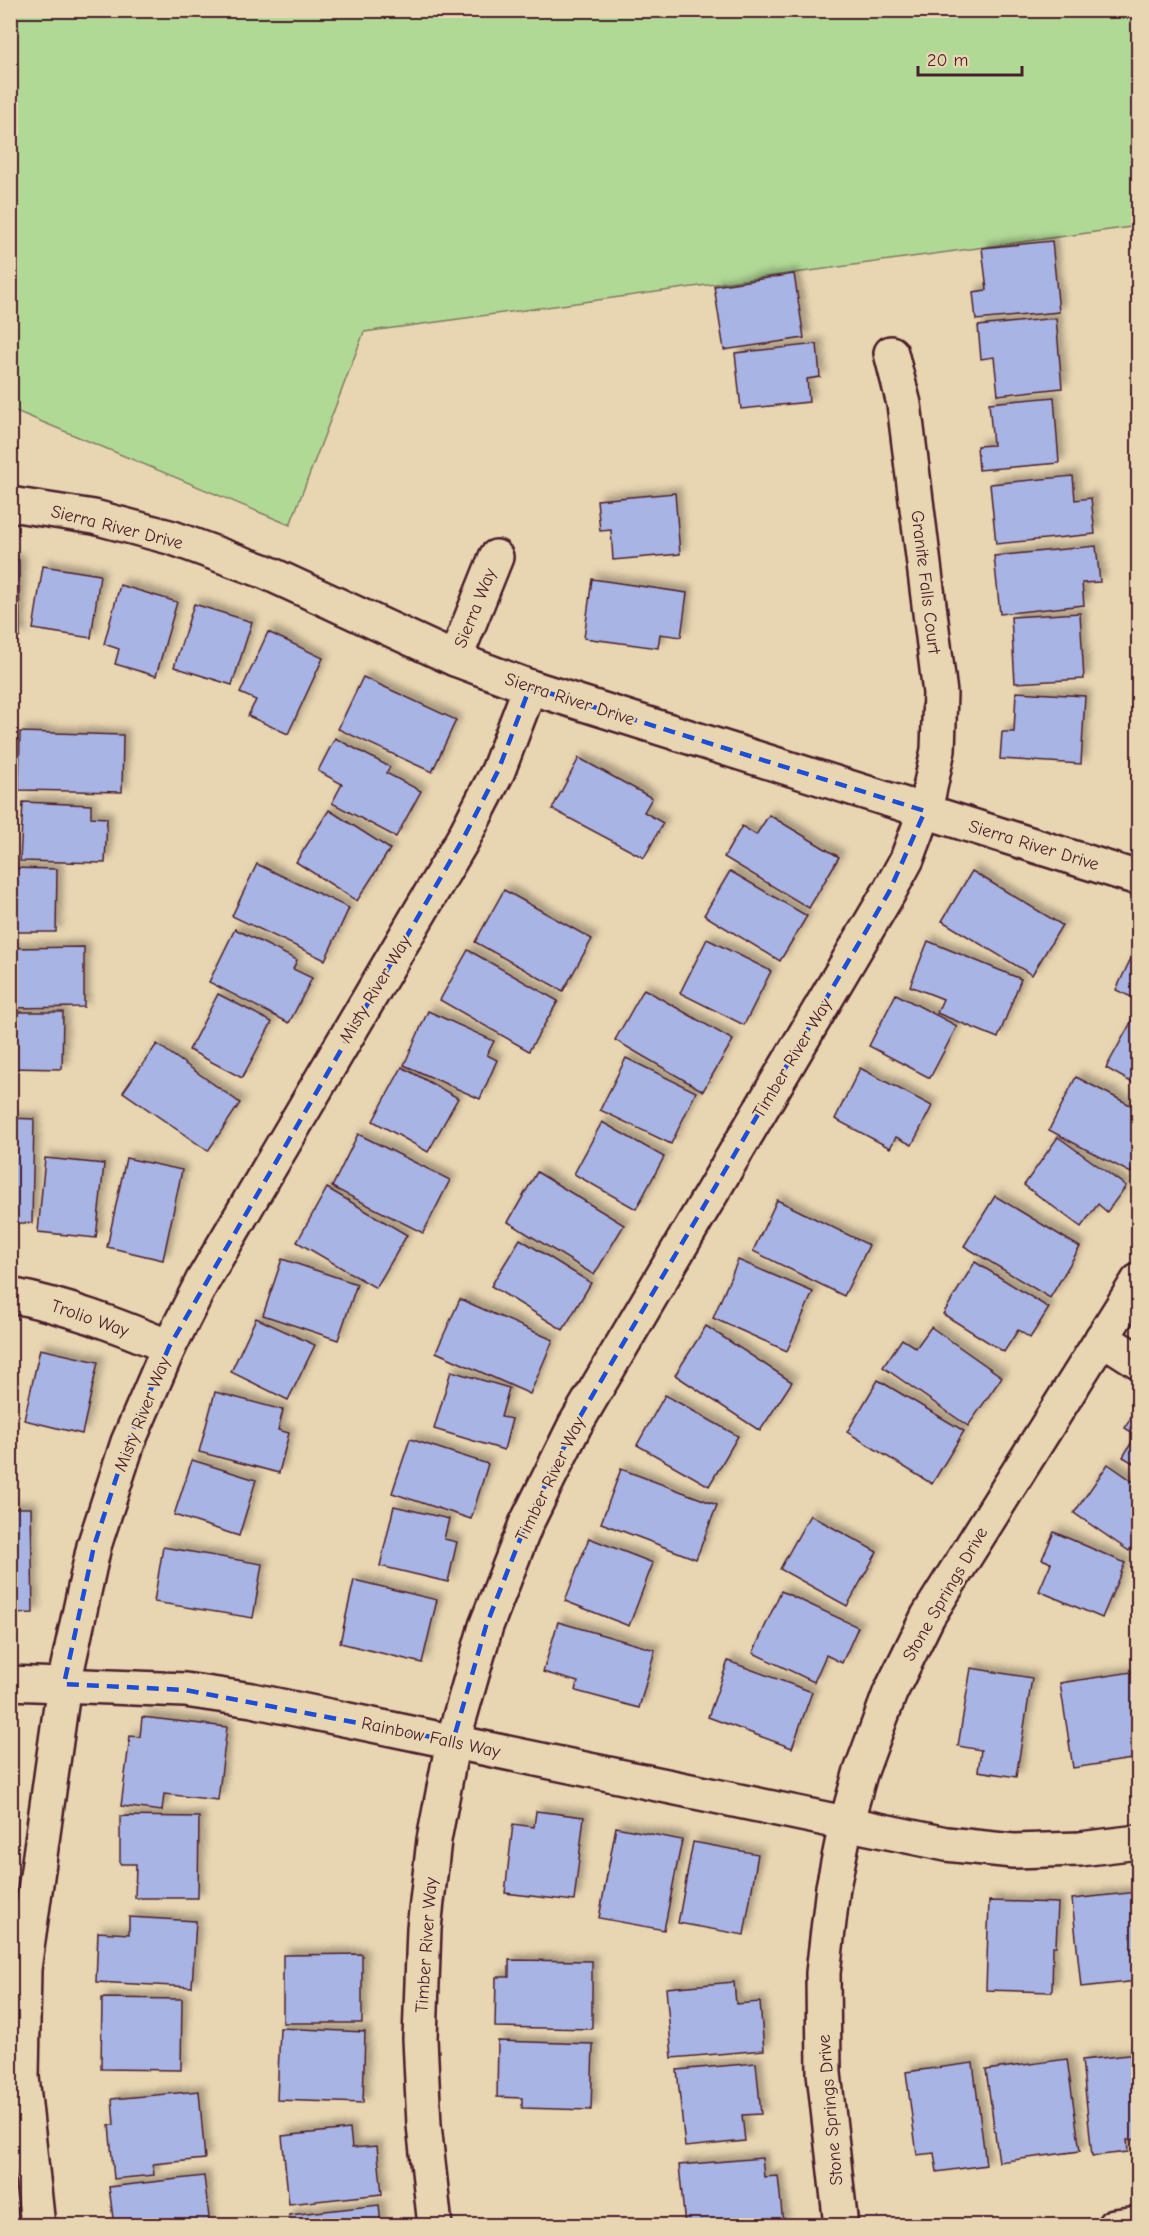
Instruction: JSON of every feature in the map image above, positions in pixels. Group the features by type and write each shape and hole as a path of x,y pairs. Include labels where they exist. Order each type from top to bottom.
{"street":[{"name":"Granite Falls Court","path":"891,353 904,404 940,693 938,750 925,811"},
{"name":"Sierra River Drive","path":"10,504 94,517 173,538 267,572 454,659 530,687 1138,878"},
{"name":"Sierra Way","path":"454,659 496,557"},
{"name":"Misty River Way","path":"38,2226 16,2077 24,1968 64,1684 94,1546 128,1442 169,1347 208,1272 463,839 498,771 530,687"},
{"name":"Timber River Way","path":"435,2226 424,2125 420,2038 424,1928 434,1840 453,1741 490,1616 526,1524 575,1425 890,892 907,859 925,811"},
{"name":"Stone Springs Drive","path":"841,2226 824,2073 823,1973 833,1887 846,1824 860,1774 890,1693 928,1616 1138,1281"},
{"name":"Trolio Way","path":"10,1295 45,1302 111,1323 169,1347"},
{"path":"1102,1338 1138,1361"},
{"name":"Rainbow Falls Way","path":"10,1683 185,1690 252,1700 946,1844 1013,1851 1080,1849 1138,1842"},
{"path":"1114,2226 1138,2223"}],"highlighted area":[{"path":"530,687 925,811 889,892 575,1425 526,1524 486,1626 453,1741 185,1690 64,1684 94,1546 128,1442 169,1347 463,839 498,771"}],"green space":[{"path":"10,11 1138,11 1138,226 364,332 290,525 11,409"}],"building":[{"path":"1052,241 1059,312 976,320 973,292 987,290 982,248"},
{"path":"794,274 804,338 724,350 714,286"},
{"path":"1056,318 1062,388 998,395 994,357 981,359 978,326"},
{"path":"817,344 820,377 807,379 809,402 741,409 735,353"},
{"path":"1054,397 1059,463 979,470 977,446 993,445 989,403"},
{"path":"1073,476 1075,500 1091,498 1095,534 996,544 990,484"},
{"path":"675,493 680,554 613,560 611,530 600,531 597,500"},
{"path":"1096,546 1100,582 1082,583 1084,605 1000,614 994,556"},
{"path":"10,560 19,560 20,637 10,637"},
{"path":"43,566 100,575 91,638 33,629"},
{"path":"592,579 687,593 681,637 660,634 658,648 584,638"},
{"path":"120,585 177,602 156,676 115,664 119,649 104,644"},
{"path":"194,604 252,622 232,685 174,667"},
{"path":"1080,613 1084,679 1015,683 1011,617"},
{"path":"268,632 323,658 288,734 248,716 256,700 240,693"},
{"path":"363,677 456,720 432,772 338,729"},
{"path":"1016,692 1085,696 1081,764 1000,759 1002,732 1014,732"},
{"path":"20,732 123,735 122,792 19,790"},
{"path":"335,738 390,767 386,773 421,791 396,837 332,803 342,784 318,771"},
{"path":"579,758 652,798 644,812 663,823 644,858 552,809"},
{"path":"23,802 91,805 91,817 107,818 105,863 20,861"},
{"path":"329,810 390,849 357,901 296,862"},
{"path":"769,815 839,857 809,908 724,857 742,826 756,835"},
{"path":"257,864 349,908 325,960 232,916"},
{"path":"10,868 57,869 56,932 10,932"},
{"path":"730,871 807,916 780,961 704,915"},
{"path":"972,871 1062,925 1032,975 942,921"},
{"path":"504,890 592,939 563,991 475,942"},
{"path":"235,929 297,960 293,969 312,978 289,1023 209,982"},
{"path":"707,939 771,971 744,1025 680,993"},
{"path":"928,941 1021,979 998,1038 937,1013 943,999 910,986"},
{"path":"84,947 84,1007 10,1008 10,948"},
{"path":"468,950 558,1001 529,1051 440,1000"},
{"path":"1133,954 1138,957 1138,1000 1116,990"},
{"path":"644,989 733,1040 703,1091 615,1040"},
{"path":"218,994 272,1022 242,1078 189,1050"},
{"path":"896,994 957,1026 930,1078 869,1046"},
{"path":"428,1011 494,1041 487,1055 497,1060 480,1099 404,1065"},
{"path":"10,1012 63,1012 62,1069 10,1068"},
{"path":"1135,1015 1138,1017 1138,1086 1106,1068"},
{"path":"157,1044 240,1103 208,1151 123,1092"},
{"path":"626,1058 696,1092 671,1144 600,1110"},
{"path":"402,1067 458,1098 428,1152 373,1121"},
{"path":"860,1068 932,1106 912,1145 896,1137 890,1148 835,1119"},
{"path":"1076,1077 1138,1109 1138,1158 1131,1173 1049,1130"},
{"path":"10,1118 34,1119 32,1223 10,1223"},
{"path":"602,1122 664,1157 636,1209 574,1174"},
{"path":"358,1134 450,1180 423,1233 332,1187"},
{"path":"1058,1137 1126,1186 1107,1212 1098,1204 1081,1227 1024,1185"},
{"path":"45,1158 104,1164 96,1238 38,1232"},
{"path":"126,1158 182,1170 163,1260 107,1247"},
{"path":"537,1172 624,1225 594,1275 508,1222"},
{"path":"327,1188 407,1235 376,1288 297,1242"},
{"path":"995,1196 1080,1247 1050,1298 964,1246"},
{"path":"777,1200 869,1245 844,1296 753,1251"},
{"path":"520,1239 591,1283 563,1330 491,1286"},
{"path":"282,1259 357,1284 338,1340 263,1315"},
{"path":"738,1260 813,1292 787,1351 713,1318"},
{"path":"975,1262 1049,1308 1030,1338 1018,1330 1004,1352 943,1314"},
{"path":"460,1299 553,1340 530,1394 436,1352"},
{"path":"256,1318 315,1345 288,1400 231,1372"},
{"path":"706,1326 792,1382 760,1431 675,1375"},
{"path":"931,1327 1002,1377 968,1426 883,1367 902,1339 916,1348"},
{"path":"40,1349 98,1362 82,1434 24,1420"},
{"path":"451,1371 509,1388 501,1417 512,1419 504,1450 434,1429"},
{"path":"878,1380 964,1431 932,1484 847,1432"},
{"path":"215,1392 283,1410 278,1430 289,1433 279,1473 199,1452"},
{"path":"665,1395 738,1436 709,1486 637,1445"},
{"path":"1138,1405 1138,1466 1123,1457 1136,1435 1125,1428"},
{"path":"410,1439 488,1464 471,1519 392,1493"},
{"path":"192,1460 256,1480 239,1536 174,1515"},
{"path":"1108,1464 1138,1485 1138,1537 1129,1551 1074,1513"},
{"path":"621,1469 717,1505 696,1559 601,1523"},
{"path":"394,1506 449,1519 444,1539 457,1542 448,1582 380,1566"},
{"path":"10,1508 31,1508 33,1613 10,1614"},
{"path":"810,1515 877,1552 847,1606 780,1569"},
{"path":"1054,1532 1125,1563 1102,1618 1039,1591 1051,1563 1042,1559"},
{"path":"589,1538 653,1563 629,1626 565,1601"},
{"path":"163,1547 262,1564 253,1618 154,1602"},
{"path":"354,1580 437,1600 422,1663 340,1643"},
{"path":"781,1591 858,1627 842,1663 826,1655 814,1682 753,1653"},
{"path":"558,1622 655,1650 639,1708 576,1691 578,1682 543,1672"},
{"path":"728,1661 812,1692 792,1748 708,1717"},
{"path":"971,1668 1032,1678 1016,1777 978,1771 981,1750 958,1746"},
{"path":"1138,1671 1138,1758 1073,1768 1060,1683"},
{"path":"142,1717 227,1727 218,1800 164,1794 162,1811 121,1806 130,1736 140,1737"},
{"path":"536,1811 584,1817 574,1901 505,1893 513,1824 534,1827"},
{"path":"120,1816 199,1817 198,1898 135,1898 136,1864 120,1864"},
{"path":"616,1827 682,1840 664,1930 599,1918"},
{"path":"693,1842 758,1854 744,1935 678,1923"},
{"path":"1138,1892 1138,1981 1081,1987 1072,1899"},
{"path":"989,1901 1058,1903 1056,1946 1053,1946 1052,1992 986,1990"},
{"path":"129,1917 196,1921 192,1987 96,1982 98,1932 129,1934"},
{"path":"362,1954 362,2023 283,2023 283,1955"},
{"path":"509,1960 592,1961 592,2029 495,2027 496,1977 509,1977"},
{"path":"734,1982 736,2004 760,2002 764,2050 672,2058 666,1988"},
{"path":"102,1998 182,1999 181,2070 101,2069"},
{"path":"280,2028 365,2032 363,2103 277,2100"},
{"path":"498,2041 593,2044 591,2110 522,2108 522,2098 497,2097"},
{"path":"1138,2054 1138,2139 1127,2140 1128,2152 1092,2156 1082,2060"},
{"path":"1067,2059 1080,2151 999,2162 986,2070"},
{"path":"756,2063 761,2114 742,2115 745,2141 685,2147 677,2070"},
{"path":"973,2063 986,2165 937,2172 934,2153 917,2155 906,2072"},
{"path":"199,2091 205,2159 153,2164 154,2175 114,2179 109,2125 114,2125 112,2099"},
{"path":"350,2129 352,2148 377,2146 382,2194 289,2204 282,2136"},
{"path":"762,2158 764,2177 778,2176 783,2223 758,2226 685,2226 679,2165"},
{"path":"204,2176 210,2226 114,2226 109,2187"},
{"path":"379,2205 381,2226 290,2226 289,2215"}]}
